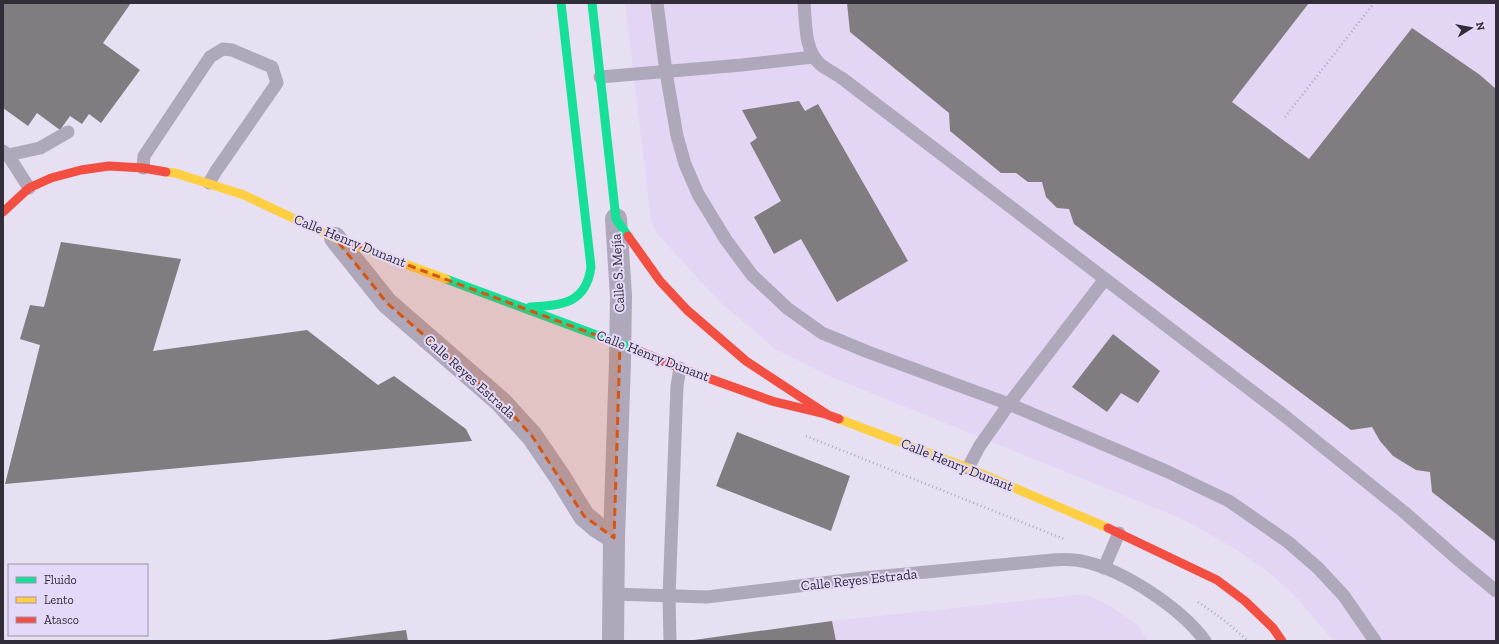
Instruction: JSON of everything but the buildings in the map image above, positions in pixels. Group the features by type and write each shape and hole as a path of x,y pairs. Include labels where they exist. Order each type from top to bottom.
{"street":[{"path":"523,308 558,305 569,301 582,293 589,280 591,267 560,3"},
{"name":"Calle S. Mejía","path":"592,3 616,219 621,296 612,641"},
{"name":"Calle Henry Dunant","path":"3,212 29,188 51,178 82,170 109,166 143,168 175,173 209,183 244,195 335,238 620,344 680,368 772,401 828,415 968,468 1119,533 1217,580 1245,601 1273,628 1282,641"},
{"path":"616,219 660,281 687,310 746,361 828,415"},
{"name":"Calle Reyes Estrada","path":"335,238 388,303 501,402 532,436 584,516 614,538"}],"lane":[{"path":"657,3 666,72 677,136 698,194 726,240 752,275 786,308 822,333 861,350 1009,404 1166,471 1229,501 1288,542 1318,568 1344,596 1375,641"},
{"path":"804,3 808,44 813,56 821,65 843,79 1286,417 1404,512 1496,591"},
{"path":"143,168 144,156 210,57 223,49 232,50 272,67 277,83 209,183"},
{"path":"600,77 666,72 813,56"},
{"path":"29,188 5,153 40,148 68,132"},
{"path":"968,468 979,447 1009,404 1105,279"},
{"path":"670,641 670,596 677,386 680,368"},
{"path":"1104,568 1119,533"},
{"name":"Calle Reyes Estrada","path":"613,594 708,597 864,578 1074,559 1104,568 1135,583 1175,610 1199,632 1205,641"}],"path":[{"path":"1285,117 1374,3"},
{"path":"801,434 1066,540"}],"highlighted area":[{"path":"335,238 620,344 614,538 584,516 532,436 501,402 387,303"}],"shaded area":[{"path":"625,3 1496,3 1496,641 1333,641 1299,600 1271,574 1234,548 1182,519 829,376 775,349 720,302 657,234 651,220"},
{"path":"1086,594 1107,604 1137,624 1148,641 693,640 832,621"}],"traffic: fast":[{"path":"530,307 552,305 571,300 584,289 591,267 561,3"},
{"path":"592,3 616,219 628,236"},
{"path":"446,279 634,349"}],"traffic: slow":[{"path":"166,172 175,173 244,195 335,238 446,279"},
{"path":"839,419 968,468 1108,528"}],"traffic: jam":[{"path":"3,212 29,188 51,178 81,170 109,166 143,168 166,172"},
{"path":"628,236 660,281 687,310 746,361 828,415 839,419"},
{"path":"634,349 680,368 772,401 826,414"},
{"path":"1108,528 1217,580 1245,601 1273,628 1282,641"}]}
